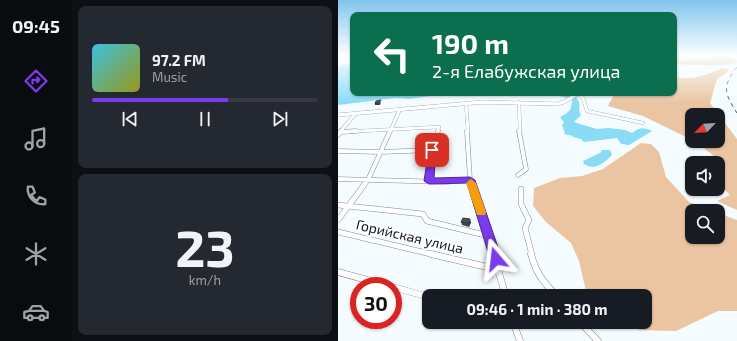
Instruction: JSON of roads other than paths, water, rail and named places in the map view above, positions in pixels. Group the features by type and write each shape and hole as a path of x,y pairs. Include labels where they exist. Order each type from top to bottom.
{"street":[{"path":"338,115 466,103 519,102 557,104 574,96"},
{"path":"581,96 587,111 643,123"},
{"path":"518,176 526,169 518,116 519,102"},
{"path":"466,103 470,180 500,270 504,289"},
{"path":"338,220 368,180 400,110"},
{"path":"339,133 356,113"},
{"path":"339,133 439,127 432,150 429,181"},
{"path":"338,151 380,152 432,150"},
{"path":"338,179 429,181 470,180"},
{"path":"521,189 521,204 528,220 525,228 534,264 542,280 550,289"},
{"path":"338,205 423,214 427,221 489,236"},
{"name":"Горийская улица","path":"338,232 500,270"},
{"path":"338,272 356,277"},
{"path":"402,290 422,295"},
{"path":"516,329 520,341"},
{"path":"587,329 598,341"}],"water":[{"path":"338,71 350,71 350,96 430,96 409,99 396,98 338,105"},
{"path":"560,96 574,96 577,98 581,115 574,122 597,129 608,128 625,130 632,133 642,128 652,131 629,145 621,144 617,138 584,142 581,139 564,134 562,125 564,122 560,117 570,110 572,99"},
{"path":"602,150 610,150 612,155 603,163 596,166 592,167 584,164 583,161 600,153"}],"railway":[{"path":"734,71 729,79 726,90 729,100 737,113"}]}
